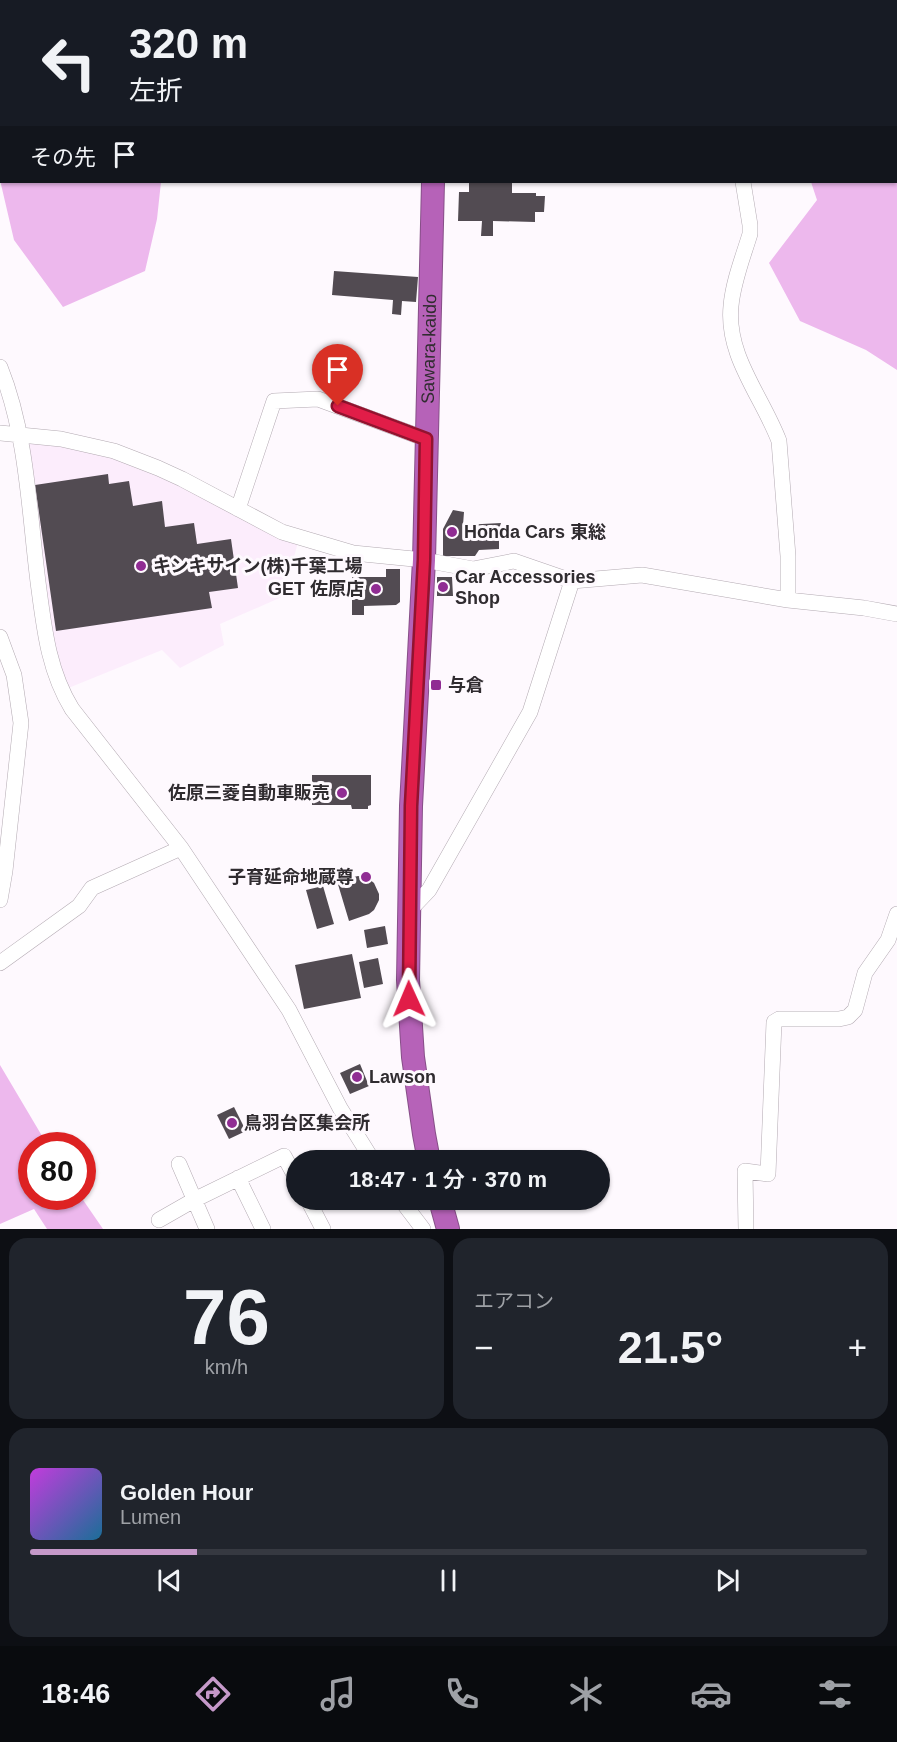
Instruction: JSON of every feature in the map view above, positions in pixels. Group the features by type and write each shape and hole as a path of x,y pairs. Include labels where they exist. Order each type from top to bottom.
{"highway":[{"name":"Sawara-kaido","path":"427,1150 413,1057 408,980 411,806 424,560 433,183"},
{"path":"443,1210 448,1229"}],"street":[{"path":"743,183 750,234 732,292 730,308 732,339 778,441 788,556 788,600"},
{"path":"0,367 20,435 45,639 61,691 72,709 181,848 289,1010 340,1108 366,1150"},
{"path":"238,509 274,401 318,399 426,439"},
{"path":"0,433 79,442 114,451 174,475 282,532 353,554 424,560 473,569 514,561 572,581 642,575 788,600 897,614"},
{"path":"411,910 429,890 530,712 572,581"},
{"path":"0,637 14,675 21,723 0,900"},
{"path":"0,963 79,906 92,888 181,848"},
{"path":"746,1229 745,1171 768,1174 774,1022 779,1019 848,1017 855,1011 865,973 888,940 897,914"},
{"path":"159,1220 284,1155 286,1159"},
{"path":"179,1164 207,1229"},
{"path":"238,1178 262,1229"},
{"path":"313,1210 323,1229"},
{"path":"409,1210 423,1229"}],"shaded area":[{"path":"1,183 161,183 157,219 145,271 63,307 14,240"},
{"path":"811,183 897,183 897,370 866,350 800,321 769,263 817,200"},
{"path":"20,435 114,451 299,538 284,596 220,624 224,645 180,668 162,650 61,691"},
{"path":"0,1065 40,1132 18,1132 18,1210 32,1210 0,1224"},
{"path":"35,1210 90,1210 103,1229 47,1229"}],"building":[{"path":"469,183 512,183 512,193 536,193 536,196 545,196 544,212 535,212 535,222 493,221 493,236 481,236 482,221 458,221 459,192 469,192"},
{"path":"334,271 418,277 416,302 402,301 401,315 392,314 393,300 332,295"},
{"name":"キンキサイン(株)千葉工場","path":"108,474 109,484 129,481 133,506 162,501 165,527 194,523 197,544 231,539 238,588 209,592 212,608 56,631 35,485"},
{"path":"453,510 464,512 463,525 501,523 499,549 479,550 475,556 443,556 443,529"},
{"name":"GET 佐原店","path":"386,569 400,569 400,602 396,605 364,606 364,615 352,615 352,577 386,577"},
{"path":"437,577 452,577 453,596 437,596"},
{"name":"佐原三菱自動車販売","path":"312,775 371,775 371,805 368,809 352,809 351,805 312,805"},
{"path":"358,876 374,883 379,900 369,914 349,921 337,881"},
{"path":"323,886 334,924 317,929 306,890"},
{"path":"385,926 388,944 367,948 364,930"},
{"path":"352,954 361,998 304,1009 295,965"},
{"path":"378,958 383,984 364,988 359,962"},
{"path":"360,1064 369,1086 350,1094 340,1073"},
{"name":"鳥羽台区集会所","path":"234,1107 246,1131 229,1139 217,1115"}],"place":[{"name":"Honda Cars 東総","path":"452,532"},
{"name":"キンキサイン(株)千葉工場","path":"141,566"},
{"name":"Car Accessories Shop","path":"443,587"},
{"name":"GET 佐原店","path":"376,589"},
{"name":"与倉","path":"436,685"},
{"name":"佐原三菱自動車販売","path":"342,793"},
{"name":"子育延命地蔵尊","path":"366,877"},
{"name":"Lawson","path":"357,1077"},
{"name":"鳥羽台区集会所","path":"232,1123"}],"route":[{"path":"338,406 426,439 424,560 411,806 409,999"}]}
